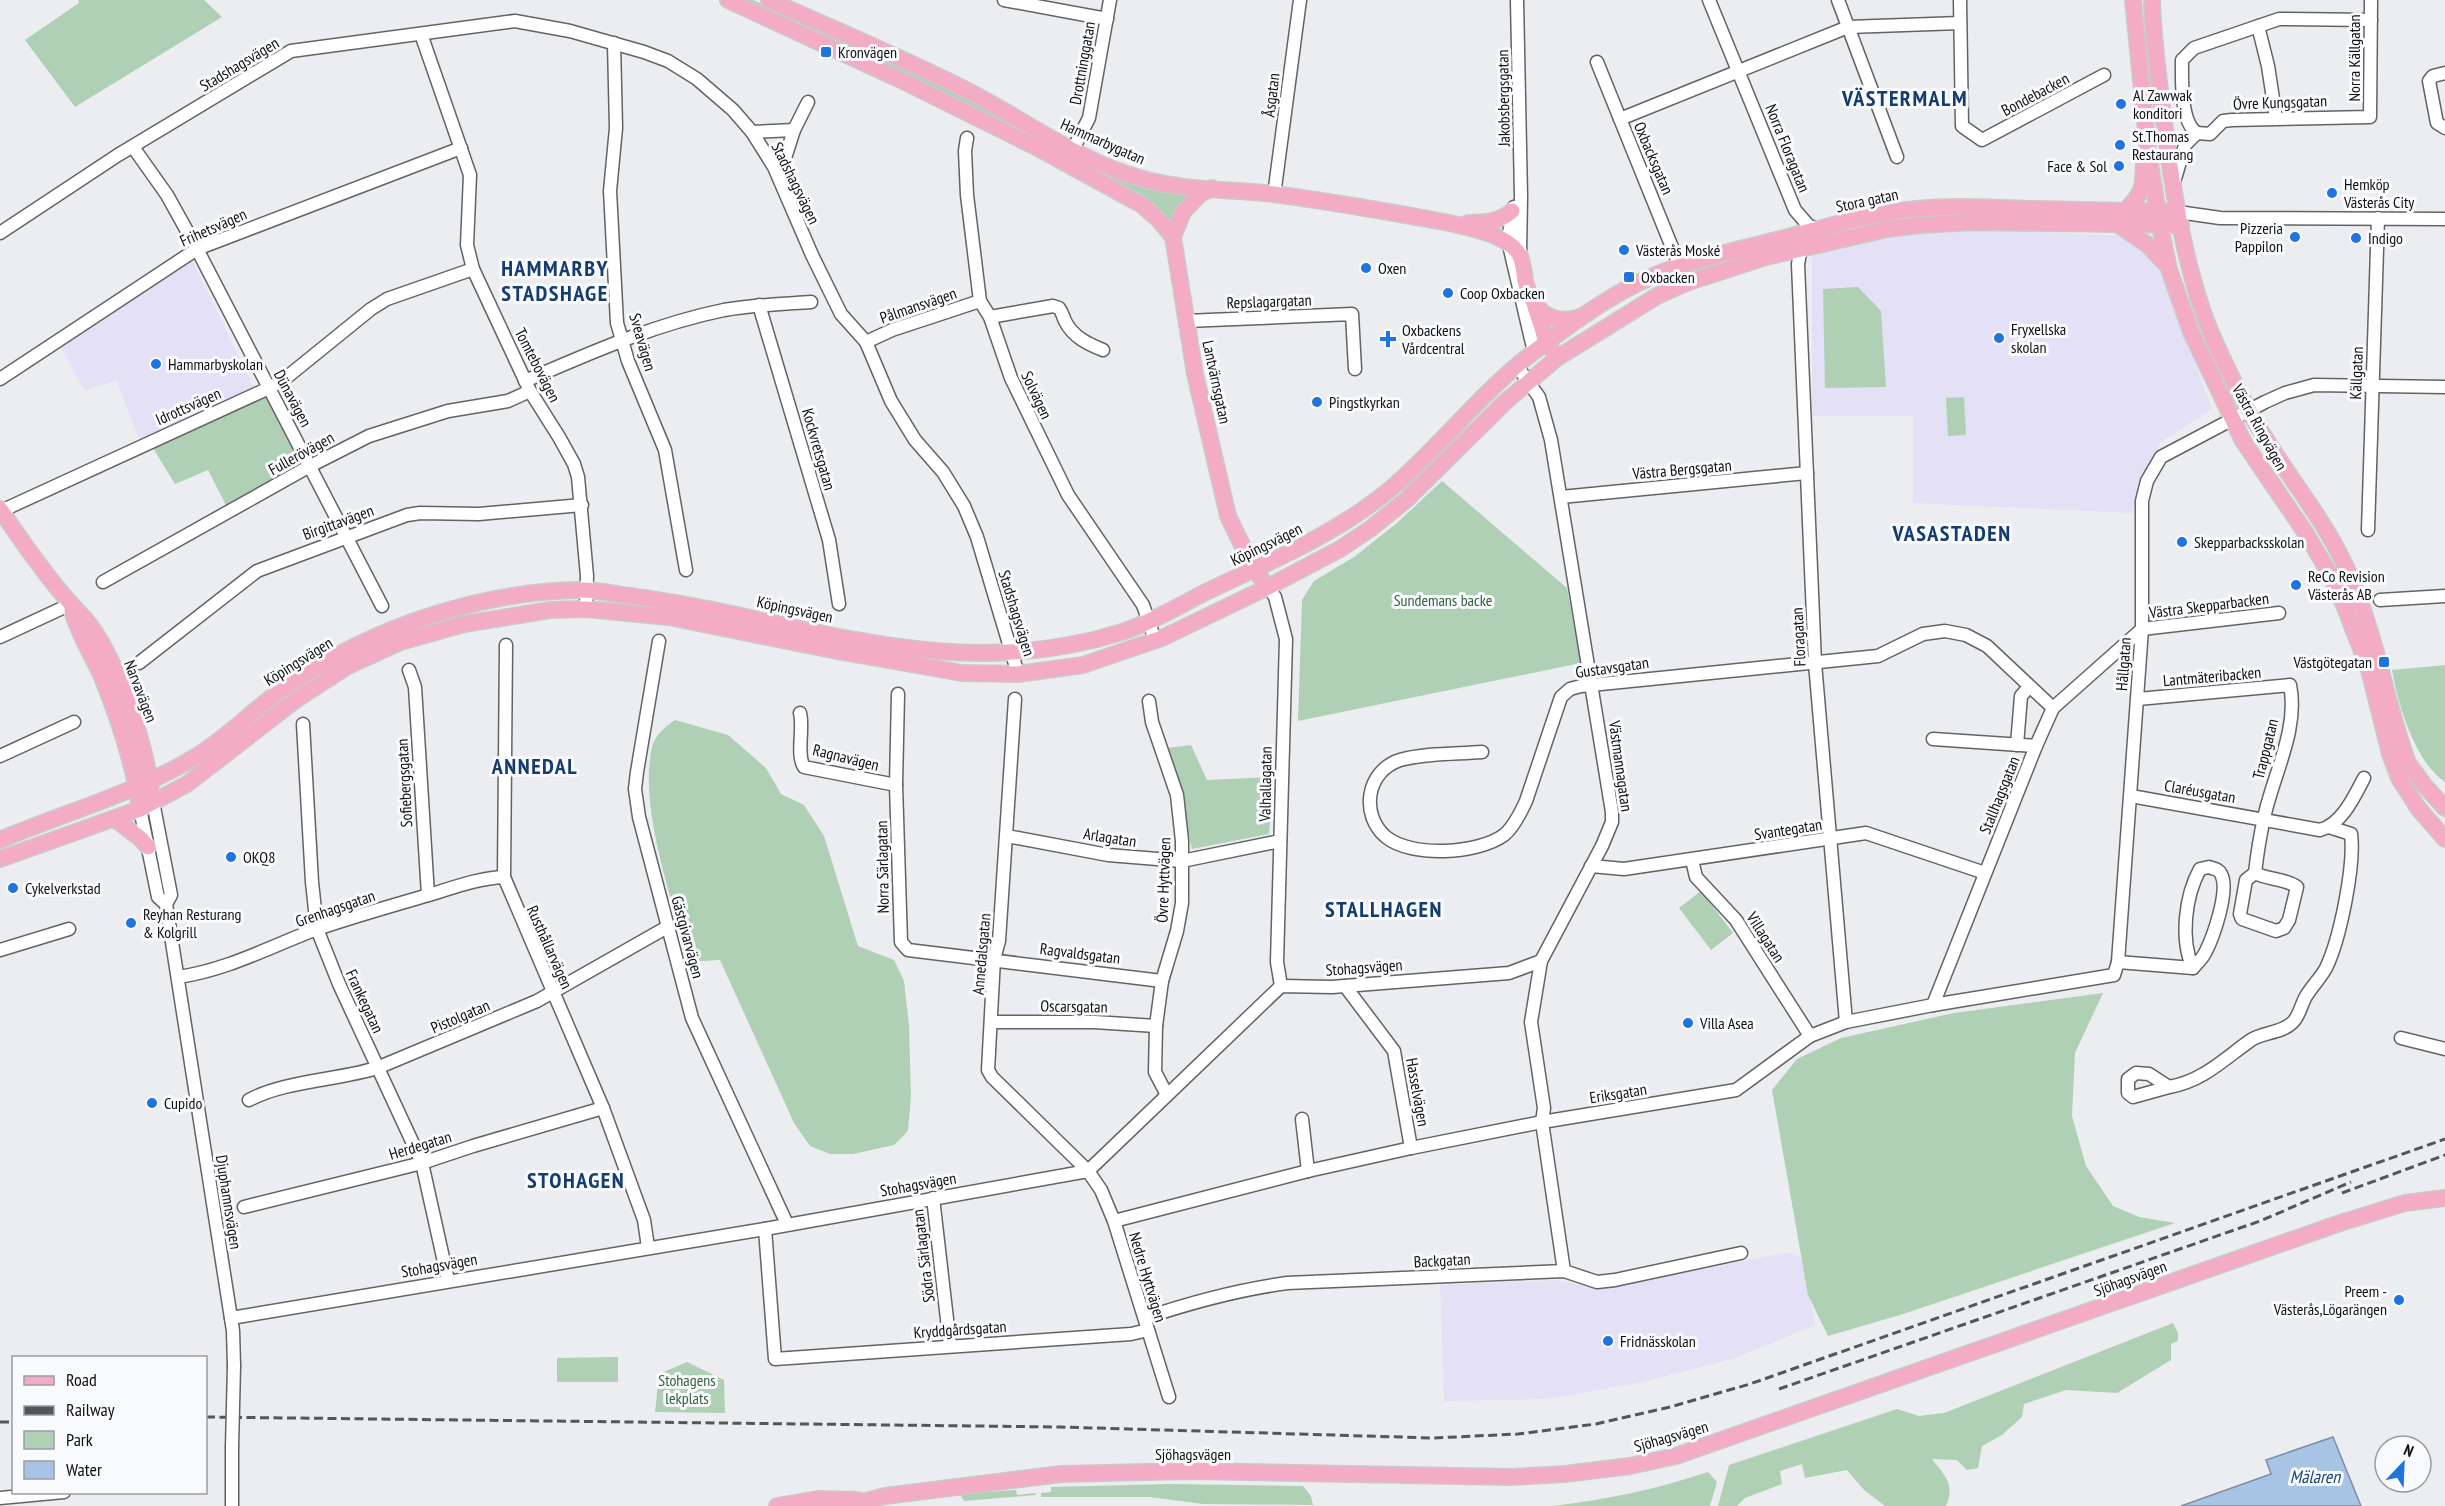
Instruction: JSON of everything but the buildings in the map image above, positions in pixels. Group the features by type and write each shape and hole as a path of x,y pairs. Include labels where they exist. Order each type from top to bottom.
{"main road":[{"name":"Hammarbygatan","path":"728,0 1069,157 1142,179 1274,195 1450,224 1476,230 1514,250"},
{"name":"Hammarbygatan","path":"769,0 968,92 1142,205 1173,237"},
{"name":"Västra Ringvägen","path":"2133,0 2148,150 2193,298 2200,300 2218,349 2249,410 2277,458 2327,530 2352,580 2408,763 2445,808"},
{"name":"Västra Ringvägen","path":"2152,0 2156,63 2174,182 2169,268 2194,339 2232,419 2275,491 2299,522 2331,576 2347,611 2369,670 2390,754 2399,778 2418,808 2445,839"},
{"path":"2148,150 2144,156 2143,188 2139,197 2121,218 2169,268"},
{"path":"1173,237 1183,212 1200,194 1212,189"},
{"name":"Stora gatan","path":"1546,343 1637,284 1680,267 1816,229 1912,209 1960,207 2170,220"},
{"name":"Hammarbygatan","path":"1450,224 1485,223 1503,218 1512,211"},
{"name":"Stora gatan","path":"1551,362 1657,296 1709,276 1801,249 1887,229 1929,224 2121,218"},
{"name":"Lantvärnsgatan","path":"1173,237 1195,374 1228,516 1254,570 1268,588"},
{"path":"1514,250 1535,307 1551,362"},
{"path":"1535,307 1554,319 1572,320 1586,315"},
{"name":"Köpingsvägen","path":"0,859 116,819 145,795 212,753 219,741 286,686 357,645 394,629 450,610 484,602 528,594 586,590 682,603 894,648 975,655 1070,647 1149,622 1327,533 1372,503 1425,456 1490,389 1546,343"},
{"path":"1534,352 1551,362"},
{"name":"Köpingsvägen","path":"0,840 108,798 145,795 187,784 297,699 348,666 400,642 495,618 550,610 586,609 669,617 962,673 1018,674 1083,665 1155,640 1268,588 1370,530 1406,500 1496,411 1551,362"},
{"name":"Narvavägen","path":"1,510 71,604 92,628 116,673 144,753 145,795"},
{"name":"Narvavägen","path":"71,604 74,616 102,678 145,795"},
{"path":"108,798 124,778 125,745"},
{"path":"56,840 70,825 145,795"},
{"path":"116,819 148,847"},
{"name":"Sjöhagsvägen","path":"847,1506 955,1486 1061,1474 1192,1471 1511,1477 1565,1474 1629,1466 1687,1452 2340,1223 2405,1203 2445,1198"},
{"name":"Sjöhagsvägen","path":"777,1506 818,1499 870,1500"}],"street":[{"path":"1004,0 1107,19"},
{"name":"Drottninggatan","path":"1069,157 1089,118 1110,0"},
{"name":"Åsgatan","path":"1274,195 1300,0"},
{"name":"Jakobsbergsgatan","path":"1514,250 1521,196 1517,0"},
{"name":"Norra Floragatan","path":"1709,0 1795,210 1808,225 1816,229"},
{"path":"1838,0 1897,157"},
{"path":"1620,119 1848,27 1960,23 1960,0"},
{"name":"Norra Källgatan","path":"2370,117 2371,0"},
{"path":"2174,182 2185,145 2197,133 2190,129 2186,121 2182,60 2194,48 2279,19 2371,20"},
{"name":"Stadshagsvägen","path":"0,233 133,147 291,51 515,21 570,31 668,61 697,79 733,110 752,132 779,177 841,314 866,342 891,401 915,440 943,472 964,506 977,537 1018,674"},
{"name":"Bondebacken","path":"1960,23 1962,126 1982,140 2104,75"},
{"path":"2258,26 2268,66 2276,118"},
{"name":"Tomtebovägen","path":"421,34 470,175 467,245 473,269 527,386 574,464 582,505 586,609"},
{"name":"Sveavägen","path":"614,43 616,128 610,191 617,323 628,361 663,444 686,570"},
{"name":"Oxbacksgatan","path":"1597,62 1680,267"},
{"path":"2439,75 2429,81 2437,123 2445,128"},
{"path":"779,177 794,130 808,102"},
{"name":"Övre Kungsgatan","path":"2197,133 2210,134 2223,121 2370,117"},
{"path":"752,132 794,130"},
{"name":"Solvägen","path":"967,138 964,151 967,195 980,301 990,317 1011,378 1063,485 1143,605 1155,640"},
{"name":"Dünavägen","path":"133,147 167,195 197,249 381,606"},
{"name":"Frihetsvägen","path":"0,379 197,249 461,148"},
{"name":"Jakobsbergsgatan","path":"1521,196 1512,211 1514,250 1534,352"},
{"name":"Stora gatan","path":"2170,220 2220,218 2445,219"},
{"name":"Källgatan","path":"2368,530 2378,218"},
{"name":"Floragatan","path":"1801,249 1798,264 1815,663 1846,1022"},
{"name":"Idrottsvägen","path":"1,510 269,388 288,377 371,309 387,299 473,269"},
{"name":"Pålmansvägen","path":"866,342 891,330 980,301"},
{"name":"Fullerövägen","path":"103,582 310,466 369,436 448,411 507,401 527,386 621,339 705,315 759,305 811,302"},
{"name":"Kockvretsgatan","path":"759,305 829,540 839,603"},
{"path":"990,317 1053,306 1059,308 1066,322 1085,343 1103,350"},
{"name":"Repslagargatan","path":"1186,321 1352,314 1355,369"},
{"name":"Västmannagatan","path":"1517,366 1530,381 1539,397 1551,440 1593,684 1612,812 1608,833 1541,961 1531,1022 1544,1108 1542,1122 1564,1271"},
{"path":"2249,410 2285,393 2314,386 2445,387"},
{"name":"Hållgatan","path":"2114,975 2118,962 2138,699 2142,629 2142,501 2147,481 2161,457 2249,410"},
{"name":"Västra Bergsgatan","path":"1561,497 1806,473"},
{"name":"Birgittavägen","path":"139,663 257,571 407,514 479,514 582,505"},
{"name":"Valhallagatan","path":"1268,588 1275,597 1286,639 1277,962 1281,986"},
{"path":"2380,600 2445,596"},
{"path":"0,637 71,604"},
{"name":"Västra Skepparbacken","path":"2142,629 2279,613"},
{"name":"Stallhagsgatan","path":"1933,1005 2036,746 2054,708 2142,629"},
{"name":"Gustavsgatan","path":"1482,752 1401,760 1387,767 1373,783 1369,799 1372,819 1379,830 1401,845 1414,849 1432,850 1460,850 1489,844 1506,834 1520,815 1526,801 1561,697 1570,689 1593,684 1878,656 1923,634 1945,631 1966,635 1987,646 2054,708"},
{"name":"Gästgivarvägen","path":"659,641 635,789 639,817 692,1018 787,1224"},
{"name":"Rusthållarvägen","path":"506,645 504,877 603,1108 644,1220 648,1247"},
{"name":"Sofiebergsgatan","path":"409,670 415,687 428,895"},
{"name":"Lantmäteribacken","path":"2138,699 2290,685"},
{"name":"Trappgatan","path":"2264,819 2291,718 2290,685"},
{"path":"2017,745 2021,696 2029,687"},
{"name":"Norra Särlagatan","path":"898,694 896,785 901,942 908,950 994,959"},
{"name":"Annedalsgatan","path":"1015,699 999,941 994,959 988,1061 992,1077 1088,1171"},
{"name":"Övre Hyttvägen","path":"1149,700 1152,722 1177,795 1181,818 1182,903 1177,931 1162,981 1156,1026 1155,1072 1167,1095"},
{"name":"Ragnavägen","path":"800,713 803,725 800,760 804,767 896,785"},
{"path":"0,756 74,722"},
{"name":"Frankegatan","path":"303,724 317,929 323,948 422,1163 448,1280"},
{"path":"1933,739 2036,746"},
{"path":"2329,828 2338,820 2364,778"},
{"name":"Djuphamnsvägen","path":"145,795 148,847 158,897 166,904"},
{"name":"Djuphamnsvägen","path":"145,795 171,895 166,904 231,1318 234,1366 232,1506"},
{"name":"Claréusgatan","path":"2131,796 2320,830 2329,828"},
{"path":"2255,873 2262,877 2291,883 2297,887 2289,921 2284,928 2276,930 2242,920 2240,914 2246,880 2255,873 2264,819"},
{"path":"2169,1087 2210,1072 2250,1041 2295,1021 2306,997 2327,966 2346,902 2353,849 2351,834 2329,828"},
{"name":"Svantegatan","path":"1591,866 1624,869 1866,833 1985,873"},
{"name":"Arlagatan","path":"1006,836 1108,855 1182,861 1280,841"},
{"name":"Villagatan","path":"1692,860 1696,877 1736,920 1810,1036"},
{"path":"2209,867 2218,870 2222,875 2222,899 2204,954 2193,968 2188,958 2187,912 2194,879 2200,869 2209,867"},
{"name":"Grenhagsgatan","path":"178,977 204,974 317,929 488,877 504,877"},
{"name":"Pistolgatan","path":"249,1100 264,1092 355,1075 377,1068 553,993 669,926"},
{"path":"0,950 69,929"},
{"name":"Ragvaldsgatan","path":"994,959 1162,981"},
{"name":"Stohagsvägen","path":"1281,986 1345,986 1509,973 1541,961"},
{"path":"2118,962 2193,968"},
{"name":"Eriksgatan","path":"1114,1221 1308,1171 1411,1148 1542,1122 1736,1090 1810,1036 1846,1022 2114,975"},
{"path":"1088,1171 1281,986"},
{"name":"Hasselvägen","path":"1345,986 1394,1051 1411,1148"},
{"name":"Oscarsgatan","path":"992,1022 1094,1022 1156,1026"},
{"path":"2401,1038 2445,1049"},
{"name":"Herdegatan","path":"244,1207 422,1163 603,1108"},
{"path":"1302,1119 1308,1171"},
{"name":"Stohagsvägen","path":"231,1318 448,1280 765,1229 1088,1171"},
{"name":"Nedre Hyttvägen","path":"1088,1171 1101,1190 1114,1221 1169,1396"},
{"name":"Södra Särlagatan","path":"933,1198 950,1346"},
{"name":"Kryddgårdsgatan","path":"765,1229 775,1359 1131,1334 1146,1324"},
{"name":"Backgatan","path":"1146,1324 1197,1300 1241,1289 1287,1283 1564,1271 1597,1282 1741,1253"},
{"path":"0,1498 50,1494"}],"shaded area":[{"name":"Fryxellska skolan","path":"1944,228 2126,236 2140,242 2160,267 2212,409 2160,443 2132,513 1913,503 1913,416 1812,416 1812,254 1911,231"},
{"name":"Hammarbyskolan","path":"192,260 254,388 140,441 116,380 85,391 61,348"},
{"name":"Fridnässkolan","path":"1789,1252 1803,1258 1815,1325 1735,1358 1643,1382 1547,1399 1444,1401 1440,1285 1557,1280 1591,1287 1652,1279"}],"green space":[{"path":"78,0 204,0 222,17 75,107 25,40 79,3"},
{"path":"740,0 753,0 965,98 1055,150"},
{"path":"1081,164 1129,182 1191,194 1169,228"},
{"path":"1858,287 1881,311 1886,387 1825,388 1823,289"},
{"path":"266,397 304,465 227,507 208,470 175,484 153,448"},
{"path":"1964,397 1966,435 1948,436 1946,398"},
{"name":"Sundemans backe","path":"1442,481 1567,588 1581,663 1298,721 1302,600 1314,581 1354,557 1397,523"},
{"path":"2445,665 2445,782 2434,773 2417,747 2403,716 2392,670"},
{"path":"675,720 728,735 766,768 781,794 804,805 824,836 858,946 894,960 904,981 909,1025 911,1096 908,1131 894,1145 853,1154 830,1154 810,1146 794,1123 720,960 689,962 659,855 650,798 649,771 653,743 658,735"},
{"path":"1191,745 1207,780 1274,777 1269,834 1192,849 1167,748"},
{"path":"1701,891 1733,933 1711,950 1679,908"},
{"path":"2103,993 2075,1053 2072,1116 2086,1166 2113,1206 2139,1217 2175,1223 1900,1315 1828,1336 1808,1295 1772,1090 1797,1059 1841,1038 1954,1013"},
{"path":"2173,1323 2178,1333 2178,1341 2171,1344 2171,1360 2117,1393 2066,1390 2024,1404 2022,1417 2002,1435 1982,1446 1978,1468 1967,1470 1957,1460 1932,1459 1949,1486 1950,1492 1946,1506 1885,1506 1864,1490 1847,1470 1805,1478 1802,1464 1780,1471 1782,1484 1745,1498 1737,1506 1718,1506 1729,1465 1897,1409 1919,1416 1944,1413"},
{"path":"618,1357 618,1382 557,1382 557,1358"},
{"name":"Stohagens lekplats","path":"687,1362 724,1380 725,1413 655,1412 659,1374"},
{"path":"1708,1472 1717,1482 1710,1506 1552,1506 1631,1493"},
{"path":"1169,1484 1303,1486 1311,1496 1313,1505 1203,1504 1150,1497 1041,1497 1041,1493 1051,1492 1051,1487"},
{"path":"1016,1490 1017,1495 1035,1493 1036,1495 964,1501 960,1494"}],"water":[{"name":"Mälaren","path":"2333,1437 2361,1506 2181,1506 2271,1474 2266,1460"}],"railway":[{"path":"207,1417 1061,1427 1433,1438 1518,1434 1596,1424 1670,1407 1750,1384 2445,1139"},
{"path":"2342,1193 2445,1155"},
{"path":"1779,1389 2260,1221 2351,1182"},
{"path":"0,1422 12,1422"}],"place":[{"name":"Kronvägen","path":"826,52"},
{"name":"Al Zawwak konditori","path":"2121,104"},
{"name":"St.Thomas Restaurang","path":"2120,145"},
{"name":"Face & Sol","path":"2119,166"},
{"name":"Hemköp Västerås City","path":"2332,193"},
{"name":"Pizzeria Pappilon","path":"2295,237"},
{"name":"Indigo","path":"2356,238"},
{"name":"Västerås Moské","path":"1624,250"},
{"name":"Oxen","path":"1366,268"},
{"name":"Oxbacken","path":"1629,277"},
{"name":"Coop Oxbacken","path":"1448,293"},
{"name":"Fryxellska skolan","path":"1999,338"},
{"name":"Oxbackens Vårdcentral","path":"1388,339"},
{"name":"Hammarbyskolan","path":"156,364"},
{"name":"Pingstkyrkan","path":"1317,402"},
{"name":"Skepparbacksskolan","path":"2182,542"},
{"name":"ReCo Revision Västerås AB","path":"2296,585"},
{"name":"Västgötegatan","path":"2384,662"},
{"name":"OKQ8","path":"231,857"},
{"name":"Cykelverkstad","path":"13,888"},
{"name":"Reyhan Resturang & Kolgrill","path":"131,923"},
{"name":"Villa Asea","path":"1688,1023"},
{"name":"Cupido","path":"152,1103"},
{"name":"Preem - Västerås,Lögarängen","path":"2399,1300"},
{"name":"Fridnässkolan","path":"1608,1341"}],"district":[{"name":"VÄSTERMALM","path":"1905,98"},
{"name":"HAMMARBY STADSHAGE","path":"555,280"},
{"name":"VASASTADEN","path":"1952,533"},
{"name":"ANNEDAL","path":"535,766"},
{"name":"STALLHAGEN","path":"1384,909"},
{"name":"STOHAGEN","path":"576,1180"}]}
